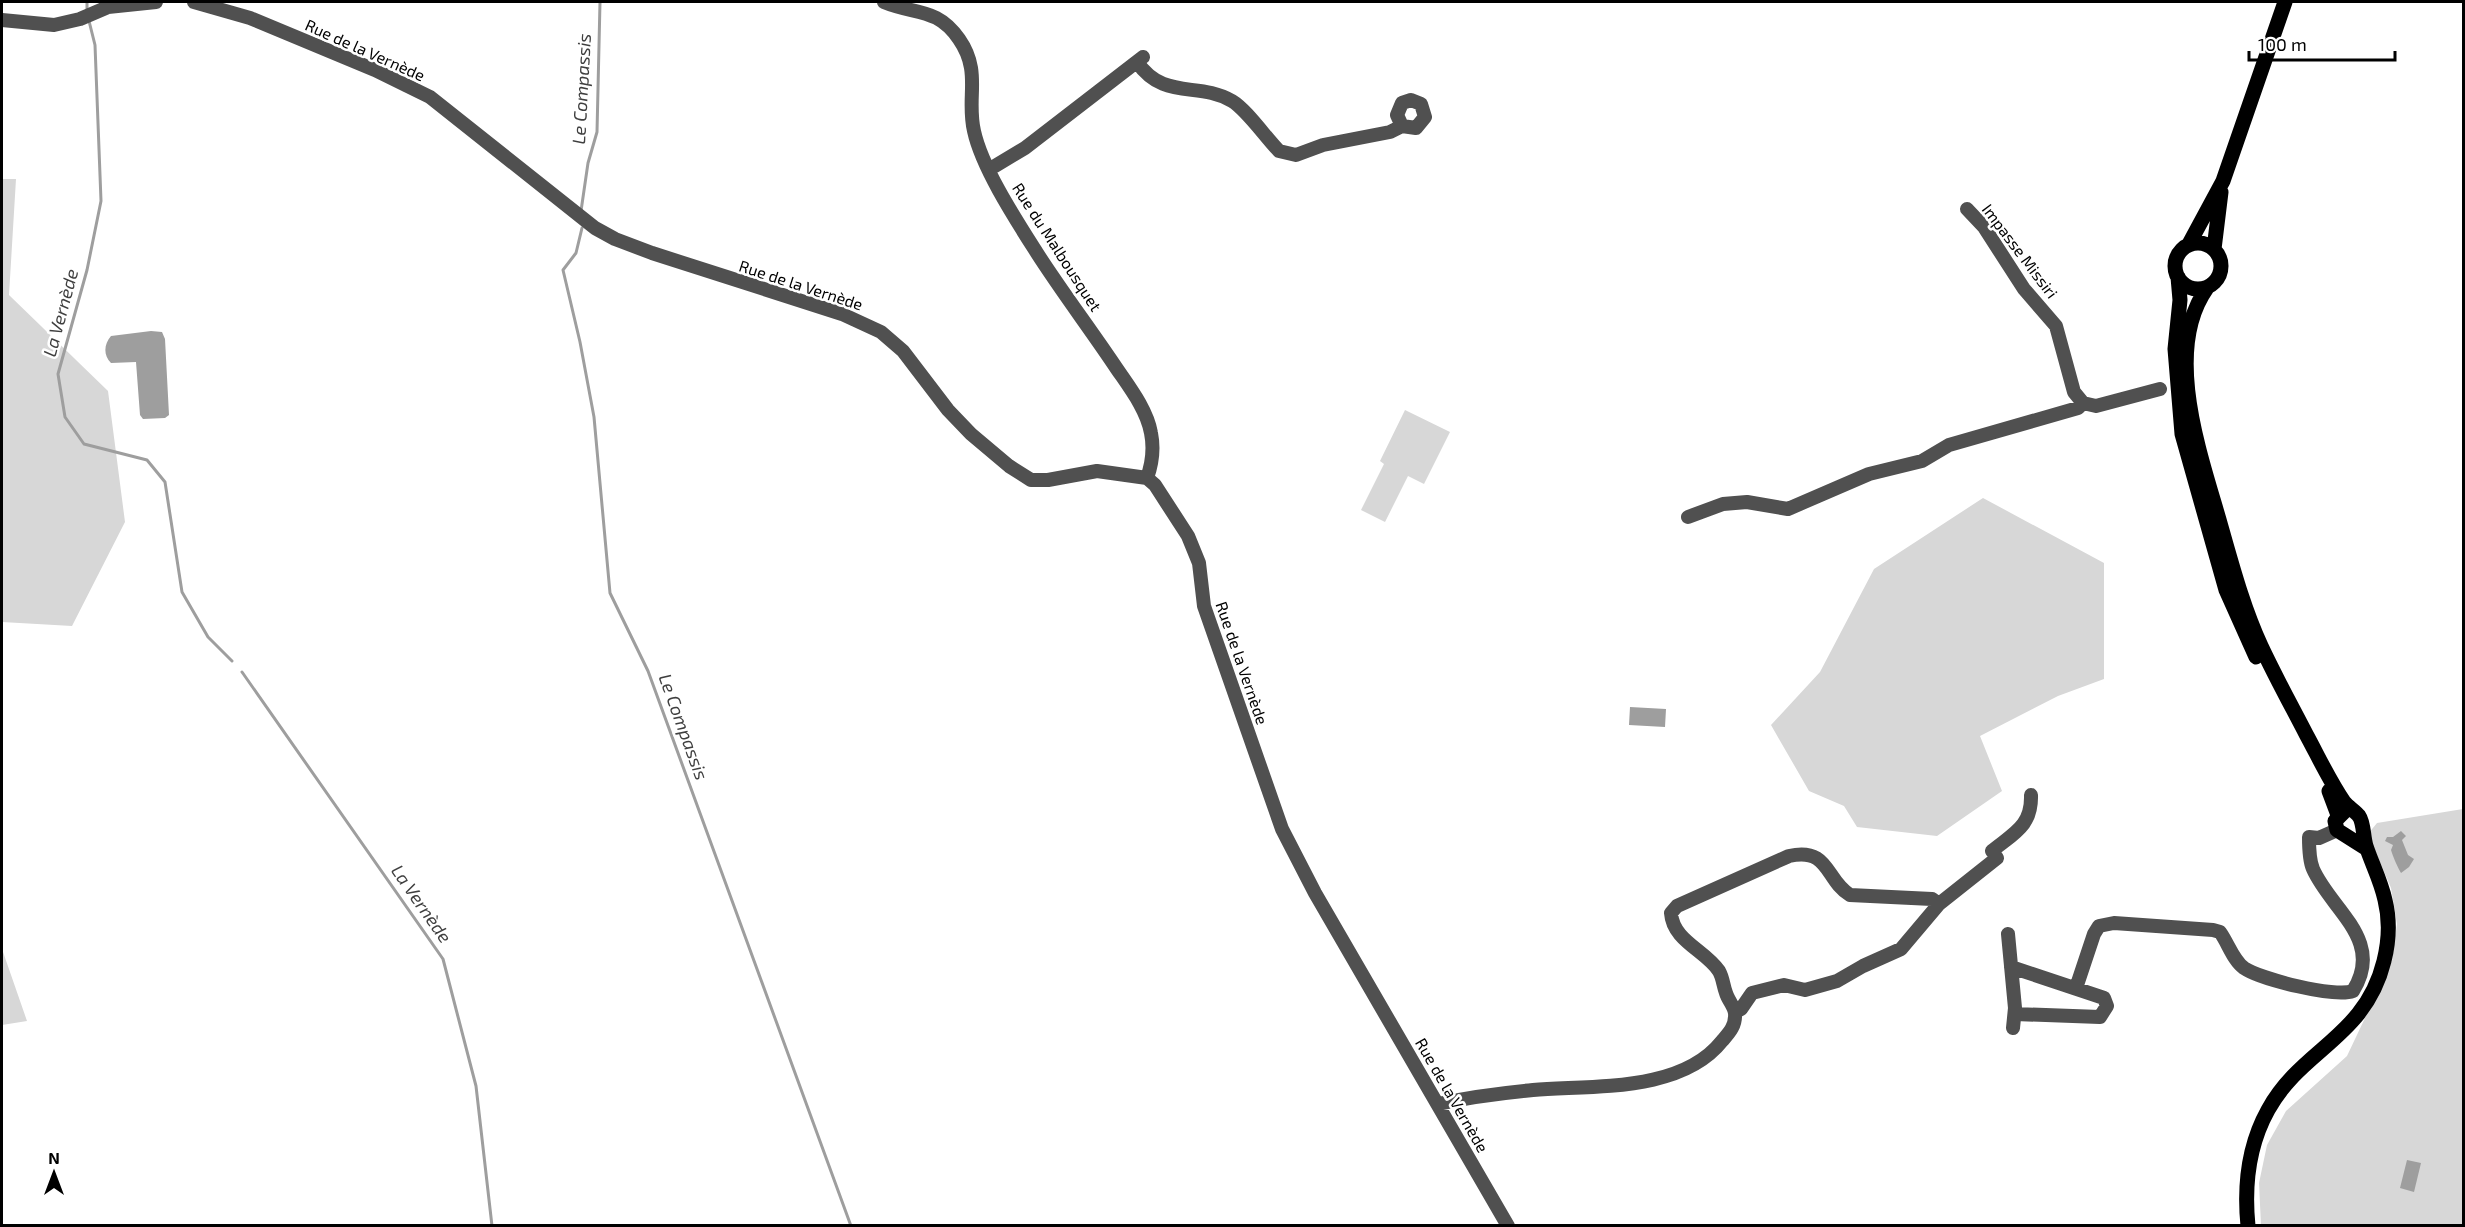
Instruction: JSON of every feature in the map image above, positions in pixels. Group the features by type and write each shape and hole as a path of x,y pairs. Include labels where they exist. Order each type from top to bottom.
{"main road":[{"path":"2285,2 2223,181 2189,244 2180,251 2176,260 2180,300 2175,350 2180,421 2223,580 2249,645 2332,795 2340,827 2367,849"},
{"path":"2214,249 2223,181"},
{"path":"2189,244 2205,244 2214,249 2219,256 2221,269 2218,279 2207,288 2192,315 2187,359 2187,384 2197,443 2242,599 2260,645 2345,804 2358,819 2367,849 2379,875 2386,902 2388,930 2380,976 2369,1001 2357,1018 2294,1075 2267,1110 2257,1133 2247,1176 2248,1226"},
{"path":"2178,277 2192,288 2207,288"},
{"path":"2340,827 2345,811 2358,819"},
{"path":"2340,827 2356,834 2358,819"}],"street":[{"path":"2,20 54,25 80,19 98,11 156,2"},
{"name":"Rue de la Vernède","path":"194,2 250,18 375,70 430,97 595,228 615,239 707,272 842,314 881,332 903,351 948,410 971,434 1009,466 1030,480 1048,480 1097,471 1147,478 1171,508 1188,536 1199,563 1204,606 1282,829 1315,893 1508,1226"},
{"name":"Rue du Malbousquet","path":"884,2 930,13 950,26 961,42 972,64 973,130 990,169 1037,253 1132,391 1145,416 1151,432 1152,453 1147,478"},
{"path":"990,169 1025,148 1140,59 1149,78 1162,85 1223,97 1234,102 1279,152 1287,155 1296,155 1323,145 1390,132 1402,126"},
{"name":"Impasse Missiri","path":"1967,208 1984,227 2024,289 2056,326 2074,392 2083,404"},
{"path":"1688,517 1724,504 1747,502 1788,509 1869,474 1922,461 1949,445 2078,408 2083,404 2096,406 2160,389"},
{"path":"1735,1012 1741,1009 1752,993 1784,985 1805,990 1827,986 1872,961 1887,957 1907,943 1939,904 1997,858 1992,851 2023,826 2029,818 2031,795"},
{"path":"2076,988 2094,934 2099,926 2114,923 2213,930 2220,932 2243,968 2316,992 2346,994 2353,991 2361,974 2361,939 2313,871 2309,845 2309,837 2319,838 2340,827"},
{"path":"1438,1104 1478,1096 1537,1090 1618,1087 1662,1077 1691,1065 1716,1049 1734,1026 1735,1012 1718,970 1677,932 1672,923 1671,913 1677,906 1799,854 1817,858 1824,863 1850,896 1932,900 1939,904"},
{"path":"2008,934 2014,1021 2100,1017 2107,1006 2104,998 2011,967"}],"shaded area":[{"path":"2,179 16,179 9,295 108,391 125,522 72,626 2,622"},
{"path":"151,331 162,332 165,339 169,415 165,418 143,419 140,415 136,362 111,363 105,350 111,336"},
{"path":"1405,410 1450,432 1424,484 1408,476 1385,522 1361,510 1384,464 1380,461"},
{"path":"1983,498 2104,563 2104,679 2058,696 1980,736 2002,791 1937,836 1857,827 1844,806 1809,791 1771,725 1820,672 1874,569"},
{"path":"1630,707 1666,709 1665,727 1629,725"},
{"path":"2463,809 2463,1225 2261,1226 2259,1183 2267,1145 2286,1111 2347,1056 2392,961 2397,924 2391,888 2368,834 2377,823"},
{"path":"2401,831 2406,836 2402,840 2408,855 2414,859 2401,873 2391,850 2393,845 2385,841 2387,837 2393,837"},
{"path":"2,949 27,1021 2,1025"},
{"path":"2407,1160 2421,1163 2414,1192 2400,1188"}],"waterway":[{"name":"La Vernède","path":"87,2 87,11"},
{"name":"Le Compassis","path":"581,211 588,163 597,132 600,2"},
{"name":"La Vernède","path":"89,21 95,45 101,201 87,270 58,374 65,417 84,444 147,460 165,482 182,592 208,637 232,661"},
{"name":"Le Compassis","path":"582,228 576,253 563,270 594,417 610,593 648,671 851,1226"},
{"name":"La Vernède","path":"242,672 443,959 476,1086 492,1226"}]}
